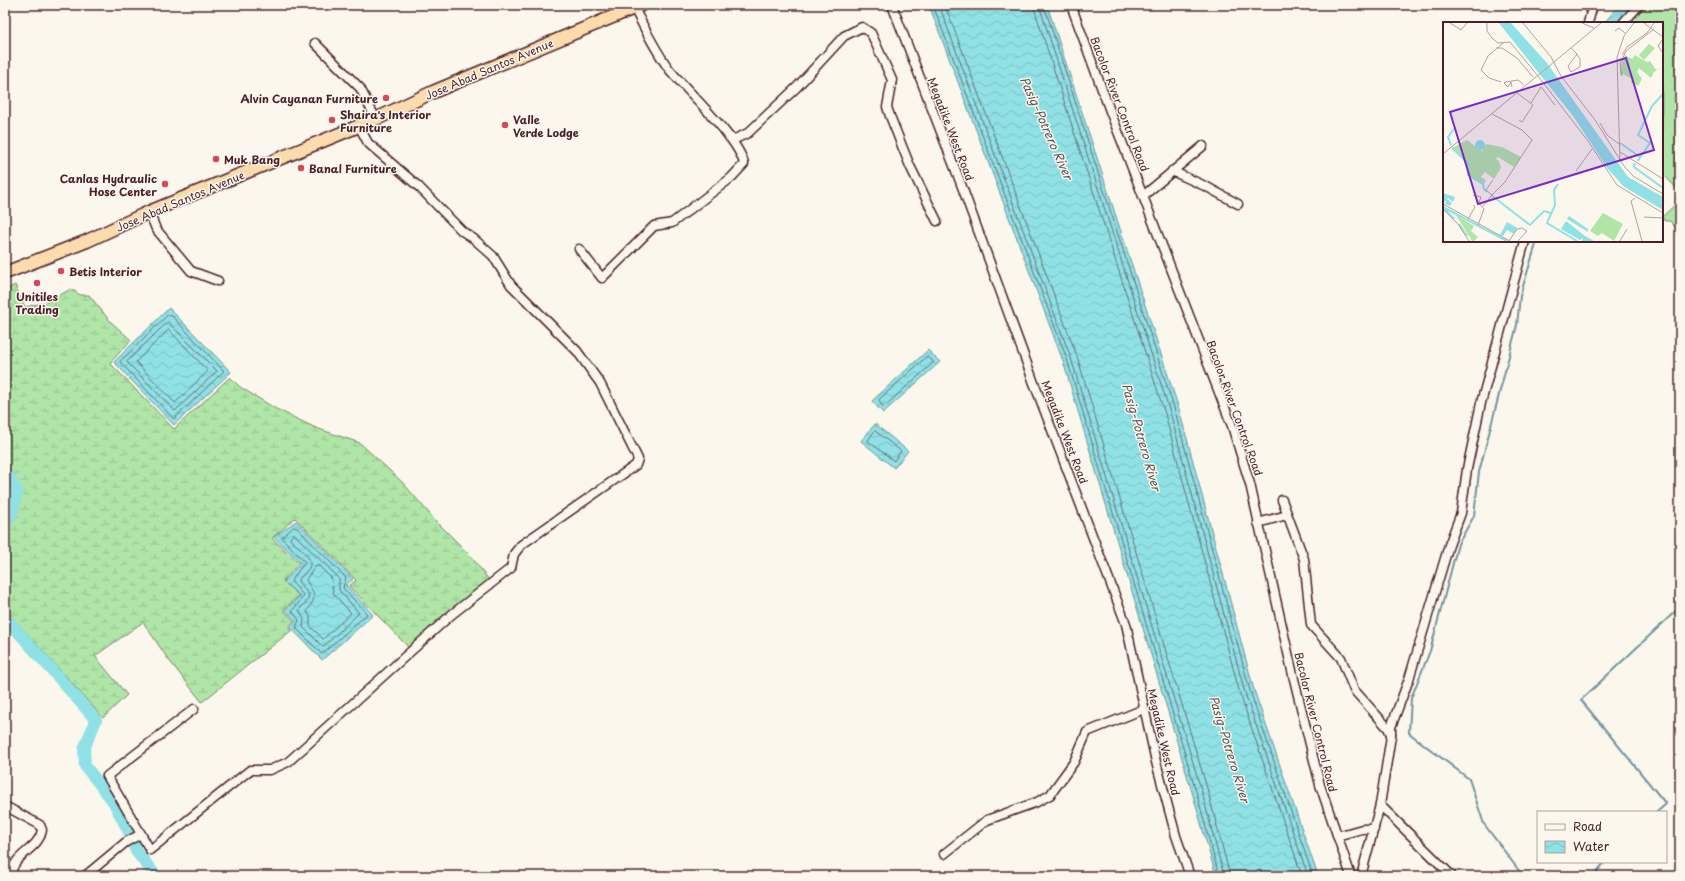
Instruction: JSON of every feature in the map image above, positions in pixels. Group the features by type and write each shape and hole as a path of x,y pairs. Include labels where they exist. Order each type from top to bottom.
{"highway":[{"name":"Jose Abad Santos Avenue","path":"5,273 87,241 149,212 376,119 433,92 638,7"}],"street":[{"name":"Megadike West Road","path":"892,5 1126,624 1164,791 1190,876"},
{"name":"Bacolor River Control Road","path":"1071,5 1232,426 1250,484 1316,771 1351,876"},
{"path":"1588,22 1593,5"},
{"path":"1624,22 1639,5"},
{"path":"579,250 602,278 654,226 672,223 731,178 744,164 742,155 729,137 669,68 653,45 638,7"},
{"path":"729,137 735,139 748,133 797,87 844,36 862,27 871,33 892,80 888,107 890,116 910,166 937,221"},
{"path":"315,43 360,88 376,119"},
{"path":"194,710 107,776 139,835 150,850 250,770 270,770 288,762 451,615 511,568 514,554 521,545 636,465 638,459 600,383 578,351 512,285 492,256 474,238 462,230 419,187 368,143 359,126"},
{"path":"1143,196 1203,146"},
{"path":"1172,171 1207,187 1238,204"},
{"path":"149,212 156,229 191,271 218,281"},
{"path":"1361,876 1380,805 1392,722 1409,679 1449,545 1461,513 1467,469 1481,403 1525,242"},
{"path":"1282,500 1304,559 1311,625 1341,658 1354,690 1388,728 1391,736"},
{"path":"1258,523 1287,515"},
{"path":"944,854 988,820 1037,802 1050,795 1074,762 1087,732 1144,708"},
{"path":"1380,805 1452,876"},
{"path":"5,806 40,825 42,830 38,842 16,860 11,876"},
{"path":"1337,836 1374,829"},
{"path":"85,876 126,842 139,835"}],"green space":[{"path":"1641,5 1680,5 1680,192 1663,174 1663,22 1626,22"},
{"path":"1680,200 1680,233 1670,221 1665,221 1663,216"},
{"path":"15,285 25,307 47,302 71,289 80,295 89,295 110,321 131,340 110,363 174,429 230,377 240,387 276,409 316,428 360,443 403,483 434,519 469,554 493,585 410,649 349,586 356,580 295,518 272,538 299,563 283,581 299,596 283,610 294,621 288,627 292,630 202,702 168,659 143,622 95,656 127,695 103,718 5,609 5,530 15,511 18,490 5,469 5,290"}],"water":[{"name":"Pasig-Potrero River","path":"929,5 1047,5 1179,409 1254,690 1318,876 1216,876 1063,361"},
{"path":"1619,5 1633,5 1619,22 1605,22"},
{"path":"169,308 231,372 174,425 114,362"},
{"path":"928,350 940,362 883,413 872,401"},
{"path":"875,424 908,451 894,468 861,441"},
{"path":"296,521 353,579 346,585 373,615 322,660 290,627 296,621 285,610 300,596 284,582 301,563 274,537"}],"waterway":[{"path":"1523,876 1484,824 1469,779 1409,733 1411,698 1430,651 1458,544 1474,516 1479,472 1517,325 1520,296 1537,242"},
{"path":"5,472 17,491 13,510 5,526"},
{"path":"1658,811 1666,804 1581,700 1680,607"},
{"path":"5,617 96,720 84,749 85,766 113,801 131,836 136,851 156,876"},
{"path":"1593,876 1604,863"}],"place":[{"name":"Alvin Cayanan Furniture","path":"386,98"},
{"name":"Shaira's Interior Furniture","path":"332,120"},
{"name":"Valle Verde Lodge","path":"505,125"},
{"name":"Muk Bang","path":"216,159"},
{"name":"Banal Furniture","path":"301,168"},
{"name":"Canlas Hydraulic Hose Center","path":"165,184"},
{"name":"Betis Interior","path":"61,271"},
{"name":"Unitiles Trading","path":"37,283"}]}
